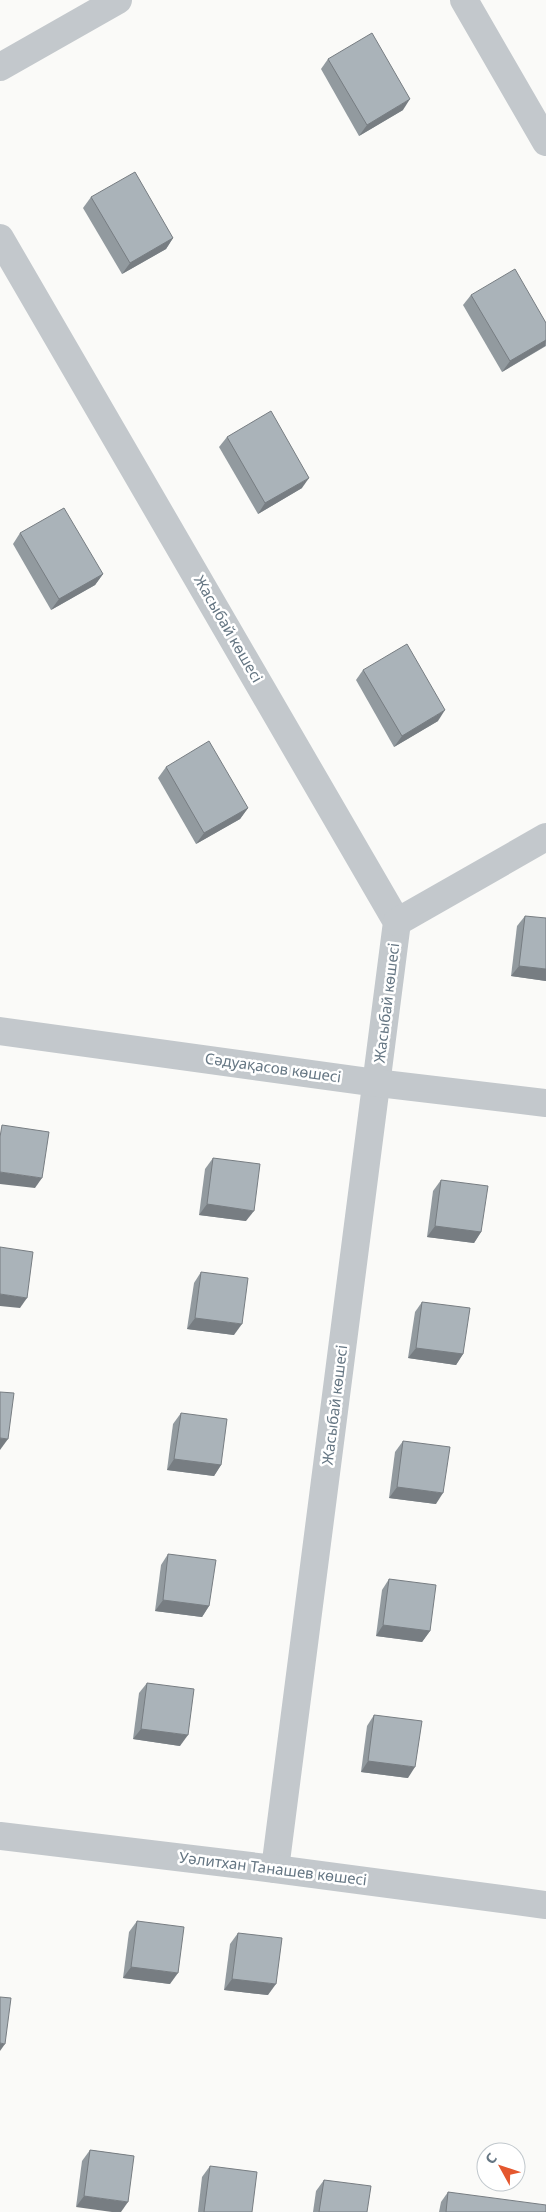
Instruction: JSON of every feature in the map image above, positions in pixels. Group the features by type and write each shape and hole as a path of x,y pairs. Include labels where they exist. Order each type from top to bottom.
{"street":[{"path":"0,67 118,0"},
{"path":"464,0 546,142"},
{"name":"Жасыбай көшесі","path":"0,238 397,922 275,1869"},
{"path":"397,922 546,837"},
{"name":"Сәдуақасов көшесі","path":"0,1031 377,1083 546,1103"},
{"name":"Уәлитхан Танашев көшесі","path":"0,1836 275,1869 546,1905"}],"building":[{"path":"372,33 410,99 367,125 328,59"},
{"path":"135,172 173,238 130,263 91,197"},
{"path":"515,269 546,323 546,340 510,361 471,295"},
{"path":"271,411 309,478 265,503 227,437"},
{"path":"64,508 103,574 59,599 20,533"},
{"path":"407,644 445,710 402,736 363,670"},
{"path":"209,741 248,808 204,833 166,767"},
{"path":"525,916 546,918 546,969 519,966"},
{"path":"2,1125 49,1132 42,1178 0,1172"},
{"path":"213,1158 260,1164 254,1211 207,1204"},
{"path":"441,1180 488,1186 481,1232 435,1226"},
{"path":"0,1247 33,1252 27,1298 0,1294"},
{"path":"201,1272 248,1278 242,1324 195,1318"},
{"path":"422,1302 470,1308 463,1354 416,1348"},
{"path":"0,1392 14,1393 8,1439 0,1438"},
{"path":"181,1413 227,1419 221,1465 174,1459"},
{"path":"403,1441 450,1447 443,1493 397,1487"},
{"path":"168,1554 216,1560 209,1606 163,1600"},
{"path":"389,1579 436,1585 430,1631 383,1625"},
{"path":"147,1683 194,1689 188,1735 141,1729"},
{"path":"374,1715 422,1721 415,1767 368,1761"},
{"path":"137,1921 184,1927 178,1973 131,1967"},
{"path":"238,1933 282,1938 276,1984 232,1979"},
{"path":"0,1997 11,1998 5,2044 0,2043"},
{"path":"90,2150 134,2156 128,2202 84,2196"},
{"path":"210,2166 257,2172 252,2212 204,2212"},
{"path":"324,2180 371,2186 367,2212 319,2212"},
{"path":"448,2192 546,2205 546,2212 446,2212"}]}
